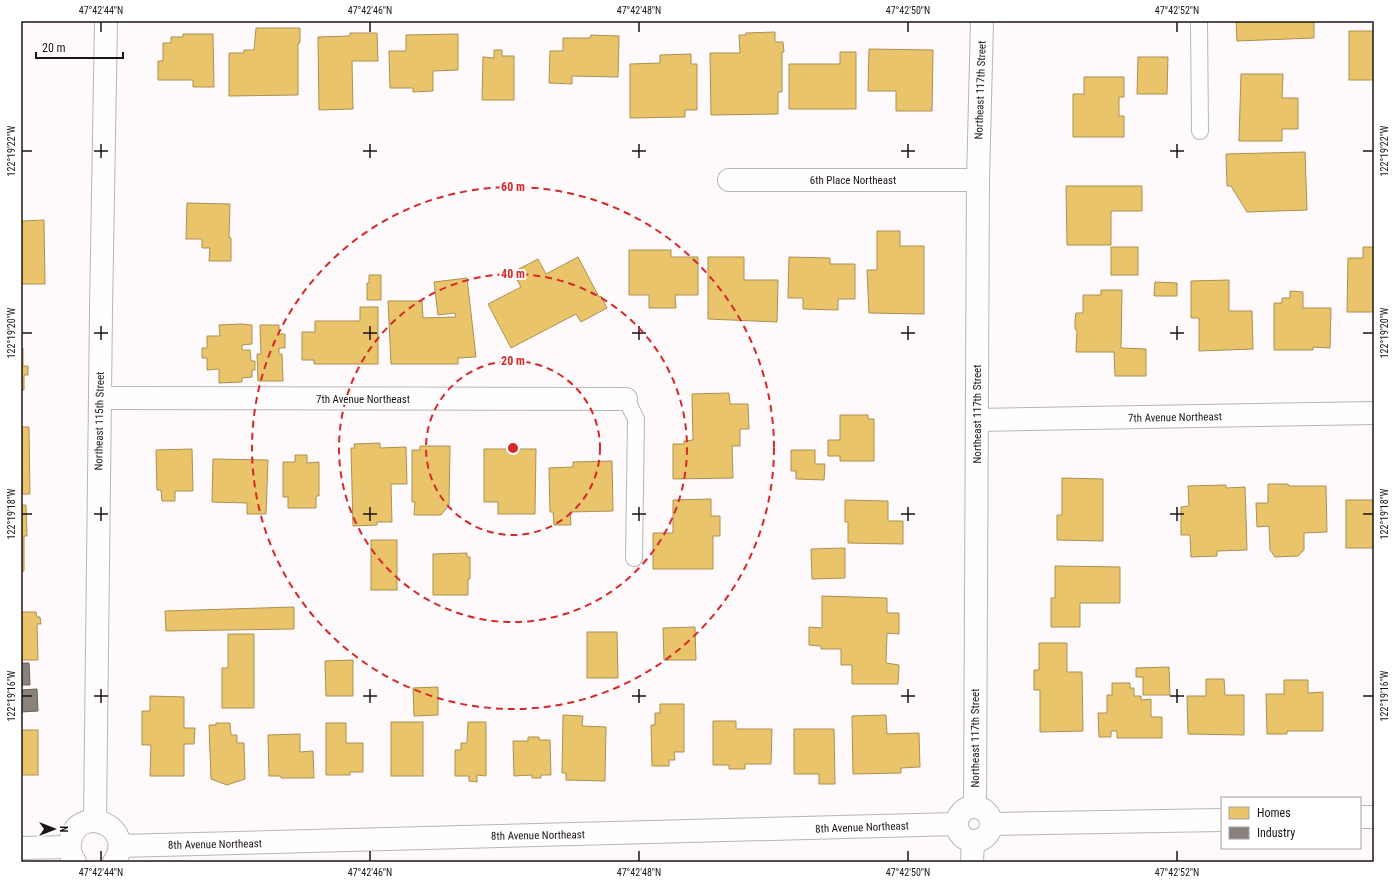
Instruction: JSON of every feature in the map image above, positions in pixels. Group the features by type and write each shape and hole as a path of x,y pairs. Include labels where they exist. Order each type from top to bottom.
{"street":[{"name":"Northeast 115th Street","path":"95,821 106,21"},
{"name":"Northeast 117th Street","path":"974,807 978,180 982,21"},
{"name":"6th Place Northeast","path":"729,180 978,180"},
{"name":"7th Avenue Northeast","path":"100,398 626,399"},
{"name":"7th Avenue Northeast","path":"977,420 1374,413"},
{"path":"974,807 986,812 990,816 991,824 988,834 972,852 959,832 957,824 962,812 974,807"},
{"path":"1361,817 1374,816"},
{"path":"991,824 1221,820"},
{"path":"21,848 72,854 72,834 77,828 88,822 95,821 110,826 115,832 117,854"},
{"name":"8th Avenue Northeast","path":"117,854 957,824"}],"lane":[{"path":"1199,21 1200,131"},
{"path":"626,399 636,419 634,558"}],"building: Homes":[{"path":"1236,21 1314,21 1314,38 1237,41"},
{"path":"256,28 300,28 300,43 298,43 298,95 229,96 229,53 244,53 244,50 254,50"},
{"path":"1349,31 1374,31 1374,80 1349,80"},
{"path":"775,32 775,42 783,42 784,52 782,52 782,92 778,92 778,114 711,115 710,53 740,53 739,35 746,35 746,33"},
{"path":"350,33 377,33 378,61 352,61 353,109 319,110 318,37 350,36"},
{"path":"183,34 213,34 214,87 193,87 193,80 158,80 158,61 163,61 163,43 171,43 171,37 183,37"},
{"path":"458,34 458,70 433,71 433,91 413,92 413,88 390,88 389,51 406,51 406,35"},
{"path":"591,35 619,36 618,77 572,76 572,84 549,83 550,51 563,51 563,38 590,38"},
{"path":"869,49 933,50 932,111 896,111 896,91 868,91"},
{"path":"494,50 502,50 502,56 514,56 514,100 482,100 483,57 494,58"},
{"path":"840,52 856,52 856,109 789,109 789,64 840,64"},
{"path":"691,54 691,64 697,64 697,110 685,110 685,117 630,118 630,64 660,63 660,55"},
{"path":"1138,57 1168,57 1167,94 1137,94"},
{"path":"1241,74 1283,74 1282,98 1298,98 1298,129 1282,129 1282,141 1239,141"},
{"path":"1084,77 1124,77 1124,97 1119,97 1119,116 1124,116 1124,137 1073,137 1073,94 1084,94"},
{"path":"1305,152 1307,210 1247,212 1231,186 1227,186 1226,154"},
{"path":"1066,186 1142,186 1142,211 1111,211 1111,245 1067,245"},
{"path":"187,203 230,204 229,238 231,238 231,261 209,261 210,248 202,248 202,239 186,239"},
{"path":"44,220 45,284 21,284 21,221"},
{"path":"877,231 900,231 900,246 924,246 924,314 869,313 867,270 877,270"},
{"path":"1111,247 1138,247 1138,275 1111,275"},
{"path":"1363,247 1374,247 1374,312 1347,312 1348,258 1363,258"},
{"path":"629,250 671,250 671,257 698,257 698,295 675,295 676,308 649,308 649,295 629,295"},
{"path":"578,257 599,297 601,296 607,308 581,322 576,314 511,348 488,304 521,287 513,272 538,259 546,274"},
{"path":"708,257 744,257 744,280 778,280 777,322 708,319"},
{"path":"789,257 830,258 830,264 855,264 855,299 838,299 838,310 803,309 803,298 788,298"},
{"path":"369,275 381,275 381,300 367,300 367,283 369,283"},
{"path":"467,278 476,357 458,358 458,364 391,364 388,301 422,301 423,318 456,317 455,313 438,315 434,282"},
{"path":"1229,280 1229,311 1252,311 1253,349 1199,351 1199,318 1191,318 1191,281"},
{"path":"1155,282 1177,283 1177,296 1154,296"},
{"path":"1101,290 1122,290 1121,348 1146,349 1146,376 1115,376 1114,352 1076,352 1077,331 1075,329 1075,320 1076,313 1083,313 1083,295 1101,295"},
{"path":"1290,291 1303,292 1303,308 1331,308 1330,348 1313,347 1313,350 1274,350 1274,303 1282,303 1282,298 1290,298"},
{"path":"360,307 378,307 378,364 314,364 314,360 302,360 302,332 315,332 315,321 360,321"},
{"path":"219,325 252,325 252,344 242,345 242,350 250,350 251,361 255,361 255,370 252,370 252,377 242,378 242,382 219,383 219,369 207,370 207,358 202,358 202,348 207,348 207,336 220,336"},
{"path":"260,325 279,325 279,334 285,334 285,348 279,348 279,354 282,354 283,381 258,381 257,354 261,354"},
{"path":"21,348 23,348 23,366 28,366 28,375 24,375 24,390 21,390"},
{"path":"729,393 730,404 748,404 749,429 740,429 740,446 732,446 733,478 673,479 673,444 684,444 684,441 693,440 692,394"},
{"path":"840,415 868,415 868,419 874,419 874,461 840,461 840,456 828,456 828,440 840,440"},
{"path":"21,427 29,427 30,494 21,494"},
{"path":"380,443 380,448 406,447 407,484 391,484 392,522 377,522 377,525 353,526 351,448 355,448 354,444"},
{"path":"420,446 450,446 449,505 441,515 414,515 415,502 412,502 412,450 420,450"},
{"path":"192,449 193,491 175,491 175,501 162,501 161,490 157,490 156,450"},
{"path":"484,449 536,449 535,514 498,514 498,502 484,502"},
{"path":"791,450 815,450 815,464 825,464 824,480 796,479 796,471 791,471"},
{"path":"295,455 307,455 307,463 319,462 319,496 316,496 316,508 288,508 288,497 283,497 283,462 295,462"},
{"path":"213,459 268,460 266,514 247,514 247,503 212,502"},
{"path":"612,461 613,511 570,512 571,525 554,525 553,512 550,512 549,468 573,467 573,462"},
{"path":"1062,478 1103,479 1103,541 1057,540 1057,515 1062,515"},
{"path":"1268,484 1288,484 1289,486 1326,486 1327,532 1304,533 1304,550 1298,556 1275,557 1270,550 1269,526 1257,527 1256,503 1268,503"},
{"path":"1226,485 1226,488 1245,487 1247,550 1217,551 1217,556 1191,557 1190,535 1181,535 1181,507 1189,506 1188,486"},
{"path":"711,499 711,516 720,516 720,536 713,536 713,569 653,569 653,533 673,533 673,500"},
{"path":"845,500 888,501 888,521 903,521 903,544 848,543 848,522 845,522"},
{"path":"1346,500 1374,500 1374,548 1346,548"},
{"path":"21,505 26,505 27,536 24,536 24,571 21,571"},
{"path":"371,540 397,540 397,590 371,590"},
{"path":"845,548 845,578 812,579 811,549"},
{"path":"467,553 467,557 470,557 468,595 433,595 433,554"},
{"path":"1055,566 1120,567 1120,603 1080,603 1080,627 1051,627 1051,598 1055,598"},
{"path":"822,596 887,598 887,613 899,613 899,634 887,633 886,663 899,665 898,684 852,684 852,665 841,665 841,649 821,649 821,646 809,645 809,627 822,628"},
{"path":"294,607 294,629 166,631 165,611"},
{"path":"21,612 36,612 37,617 40,617 41,624 37,624 38,660 21,660"},
{"path":"695,627 696,660 664,660 663,628"},
{"path":"587,632 617,632 618,678 587,678"},
{"path":"228,634 254,634 254,708 222,708 222,668 228,668"},
{"path":"1039,643 1067,643 1067,672 1082,672 1083,731 1040,732 1040,690 1034,690 1034,670 1039,670"},
{"path":"353,660 353,696 326,696 325,661"},
{"path":"1169,667 1170,695 1143,695 1143,677 1136,677 1136,668"},
{"path":"1206,679 1224,679 1225,695 1244,695 1244,735 1188,734 1187,696 1206,696"},
{"path":"1284,680 1308,680 1308,693 1323,692 1323,731 1287,731 1287,734 1267,734 1266,694 1284,694"},
{"path":"1112,683 1130,683 1130,688 1134,688 1134,696 1141,696 1141,700 1151,699 1151,717 1162,717 1162,738 1117,738 1117,731 1111,731 1111,737 1099,737 1098,713 1107,713 1107,695 1112,695"},
{"path":"438,687 438,715 414,716 413,688"},
{"path":"150,696 184,697 184,728 195,728 194,744 184,744 184,776 150,776 151,745 142,745 142,711 150,711"},
{"path":"660,704 684,704 684,752 674,752 675,760 669,760 669,766 652,766 651,725 655,725 655,713 660,713"},
{"path":"563,715 583,716 582,726 606,727 605,781 566,780 566,773 562,773"},
{"path":"886,715 887,734 919,733 920,767 901,768 901,773 853,774 852,716"},
{"path":"713,721 736,721 736,729 772,729 771,764 745,764 745,769 729,769 729,765 713,765"},
{"path":"391,722 423,722 423,776 391,776"},
{"path":"468,722 486,722 486,776 477,775 477,782 469,781 469,776 455,776 455,750 461,750 461,743 467,743"},
{"path":"216,723 230,723 231,735 237,735 237,743 244,743 245,779 227,785 211,779 209,725 216,725"},
{"path":"326,723 346,723 346,743 363,743 363,772 350,772 350,775 326,775"},
{"path":"794,729 834,729 835,784 819,784 819,774 794,774"},
{"path":"21,730 38,730 38,775 21,775"},
{"path":"300,734 300,752 313,751 314,778 281,778 281,776 269,776 268,735"},
{"path":"528,737 539,737 539,740 550,740 551,775 541,775 541,778 532,778 532,775 514,776 513,741 528,741"}],"building: Industry":[{"path":"21,663 29,663 30,685 21,685"},
{"path":"37,689 38,711 21,712 21,690"}]}
